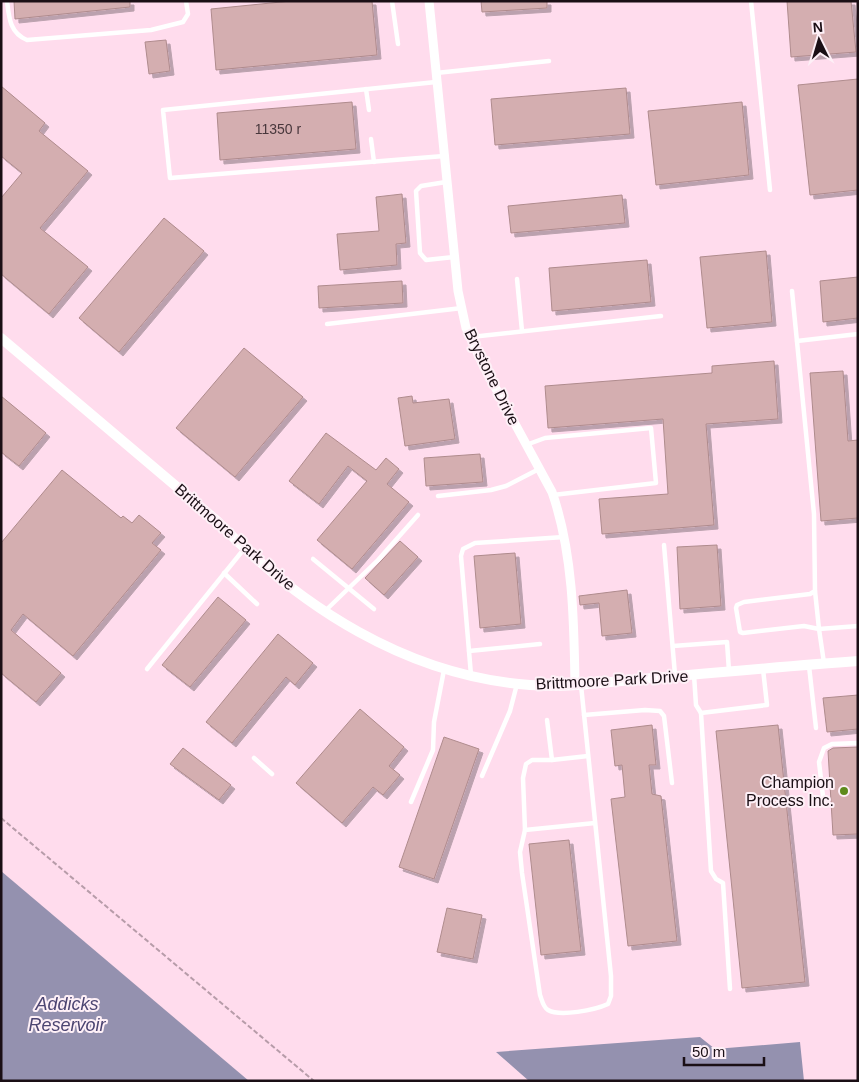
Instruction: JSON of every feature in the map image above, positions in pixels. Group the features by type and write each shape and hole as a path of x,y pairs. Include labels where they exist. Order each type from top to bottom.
{"street":[{"name":"Brystone Drive","path":"428,1 458,291 471,337 552,495 564,537 578,684"},
{"name":"Brittmoore Park Drive","path":"1,338 216,520 244,549 272,573 368,639 444,670 471,677 517,684 578,684 858,661"}],"lane":[{"path":"7,1 9,21 17,36 27,40 151,30 183,22 188,14 186,1"},
{"path":"392,1 398,44"},
{"path":"752,1 770,190"},
{"path":"444,156 170,178 163,110 366,89 549,61"},
{"path":"366,89 369,110"},
{"path":"371,139 374,162"},
{"path":"446,182 421,186 416,191 420,253 426,260 454,257"},
{"path":"517,279 522,331"},
{"path":"792,291 814,514 815,591 824,664"},
{"path":"327,324 462,308"},
{"path":"471,337 661,316"},
{"path":"797,341 858,334"},
{"path":"526,445 545,438 651,428 656,483 552,495"},
{"path":"438,496 491,490 506,486 539,469"},
{"path":"325,611 378,560 418,515"},
{"path":"471,677 461,556 463,549 476,543 564,537"},
{"path":"664,545 675,676"},
{"path":"147,669 244,549"},
{"path":"313,558 374,609"},
{"path":"224,573 258,604"},
{"path":"815,591 810,594 744,602 736,608 740,632 804,626 819,629 858,626"},
{"path":"673,646 726,642 729,672"},
{"path":"469,651 540,644"},
{"path":"809,665 816,728"},
{"path":"701,713 767,705 763,669"},
{"path":"411,802 433,750 434,722 444,670"},
{"path":"694,675 696,705 701,713 711,871 716,879 723,883 730,990"},
{"path":"482,776 510,712 517,684"},
{"path":"578,684 584,716 595,823 611,996 608,1004 596,1009 580,1011 548,1010 542,1000 522,873 520,852 525,830 523,778 526,764 532,760 588,756"},
{"path":"584,716 645,710 660,711 664,716 672,783"},
{"path":"547,720 552,760"},
{"path":"824,806 819,762 824,748 832,744 858,743"},
{"path":"254,758 272,774"},
{"path":"525,830 595,823"}],"path":[{"path":"1,818 314,1081"}],"water":[{"name":"Addicks Reservoir","path":"1,871 249,1081 1,1081"},
{"path":"700,1037 715,1049 800,1042 804,1081 529,1081 496,1052"}],"building":[{"path":"14,1 130,1 130,7 15,19"},
{"path":"291,1 372,1 377,55 216,70 211,9"},
{"path":"481,1 547,1 547,8 482,12"},
{"path":"787,1 851,1 856,52 791,57"},
{"path":"166,40 170,71 149,74 145,42"},
{"path":"858,79 858,190 810,195 798,85"},
{"path":"1,86 45,123 39,131 88,171 40,228 88,267 49,314 1,274 1,198 22,173 1,156"},
{"path":"626,88 630,134 495,145 491,99"},
{"path":"352,102 356,149 220,160 217,113"},
{"path":"742,102 749,175 656,185 648,111"},
{"path":"402,194 406,243 396,244 397,265 340,270 337,234 379,231 376,197"},
{"path":"622,195 625,223 511,233 508,206"},
{"path":"164,218 204,251 119,352 79,318"},
{"path":"766,251 772,322 707,328 700,257"},
{"path":"647,260 651,302 552,311 549,268"},
{"path":"858,277 858,318 823,322 820,281"},
{"path":"402,281 403,303 319,308 318,286"},
{"path":"244,348 303,397 235,477 176,428"},
{"path":"774,361 778,419 706,424 714,525 602,534 599,499 668,494 663,419 548,428 545,386 712,373 712,366"},
{"path":"843,371 848,441 858,440 858,518 821,521 810,373"},
{"path":"1,396 46,433 19,466 1,452"},
{"path":"412,396 413,403 449,399 455,439 405,446 398,398"},
{"path":"326,433 376,470 386,458 399,469 387,484 409,502 352,569 317,540 367,481 348,466 319,504 289,481"},
{"path":"480,454 483,482 426,486 424,458"},
{"path":"62,470 121,518 123,516 132,523 139,515 161,533 152,543 161,550 73,656 23,614 11,630 61,673 36,702 1,673 1,543"},
{"path":"400,541 418,557 384,595 365,578"},
{"path":"717,545 721,606 680,609 677,547"},
{"path":"515,553 521,624 480,628 474,556"},
{"path":"627,590 632,633 602,636 599,603 580,605 579,596"},
{"path":"218,597 246,620 190,687 162,665"},
{"path":"278,634 313,663 295,685 286,677 232,743 206,722"},
{"path":"858,695 858,729 827,732 823,698"},
{"path":"360,709 404,747 389,766 400,775 383,795 373,787 342,823 296,783"},
{"path":"652,725 656,765 649,765 652,794 661,796 677,941 628,946 611,799 625,797 622,765 615,766 611,730"},
{"path":"778,725 805,982 742,988 716,731"},
{"path":"444,737 479,749 434,879 399,867"},
{"name":"Champion Process Inc.","path":"858,747 858,834 833,835 828,751 833,748"},
{"path":"183,748 231,785 219,800 170,764"},
{"path":"569,840 581,951 541,955 529,844"},
{"path":"447,908 482,915 473,959 437,952"}],"place":[{"name":"Champion Process Inc.","path":"844,791"}]}
